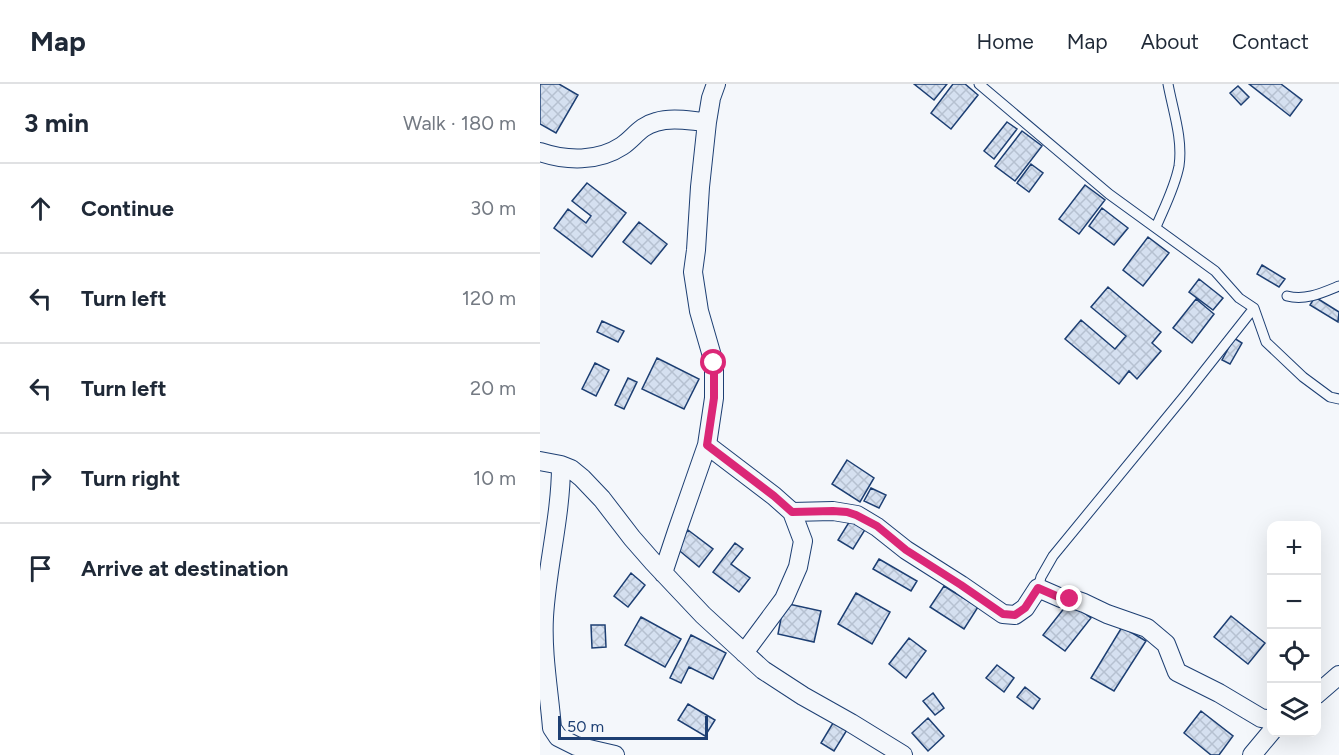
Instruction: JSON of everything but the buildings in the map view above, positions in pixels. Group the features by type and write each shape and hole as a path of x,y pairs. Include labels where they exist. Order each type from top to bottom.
{"street":[{"path":"663,573 707,445 714,398 714,363 699,311 693,272 707,122 716,84"},
{"path":"540,152 577,159 598,157 621,146 638,131 654,122 671,119 707,122"},
{"path":"707,445 792,512 803,541 798,567 784,600 744,652"},
{"path":"540,461 571,469 582,478 663,573 703,615 763,670 903,755"},
{"path":"561,465 561,488 547,586 542,655 552,728 558,737 576,746 615,755"},
{"path":"792,512 833,511 856,515 877,526 906,550 1003,614 1015,615 1025,608 1038,588 1147,628 1166,644 1177,672 1261,718 1267,719"},
{"path":"1321,691 1339,675"},
{"path":"1252,755 1267,737"}],"lane":[{"path":"979,84 1109,194 1215,272 1239,297 1254,308 1266,342 1303,377 1329,397 1339,399"},
{"path":"1156,227 1179,166 1180,144 1168,84"},
{"path":"1287,296 1305,298 1339,286"},
{"path":"1038,588 1041,577 1053,556 1254,308"}],"route":[{"path":"714,363 714,398 707,445 792,512 833,511 856,515 877,526 906,550 1003,614 1015,615 1025,608 1038,588 1061,598 1070,599"}]}
